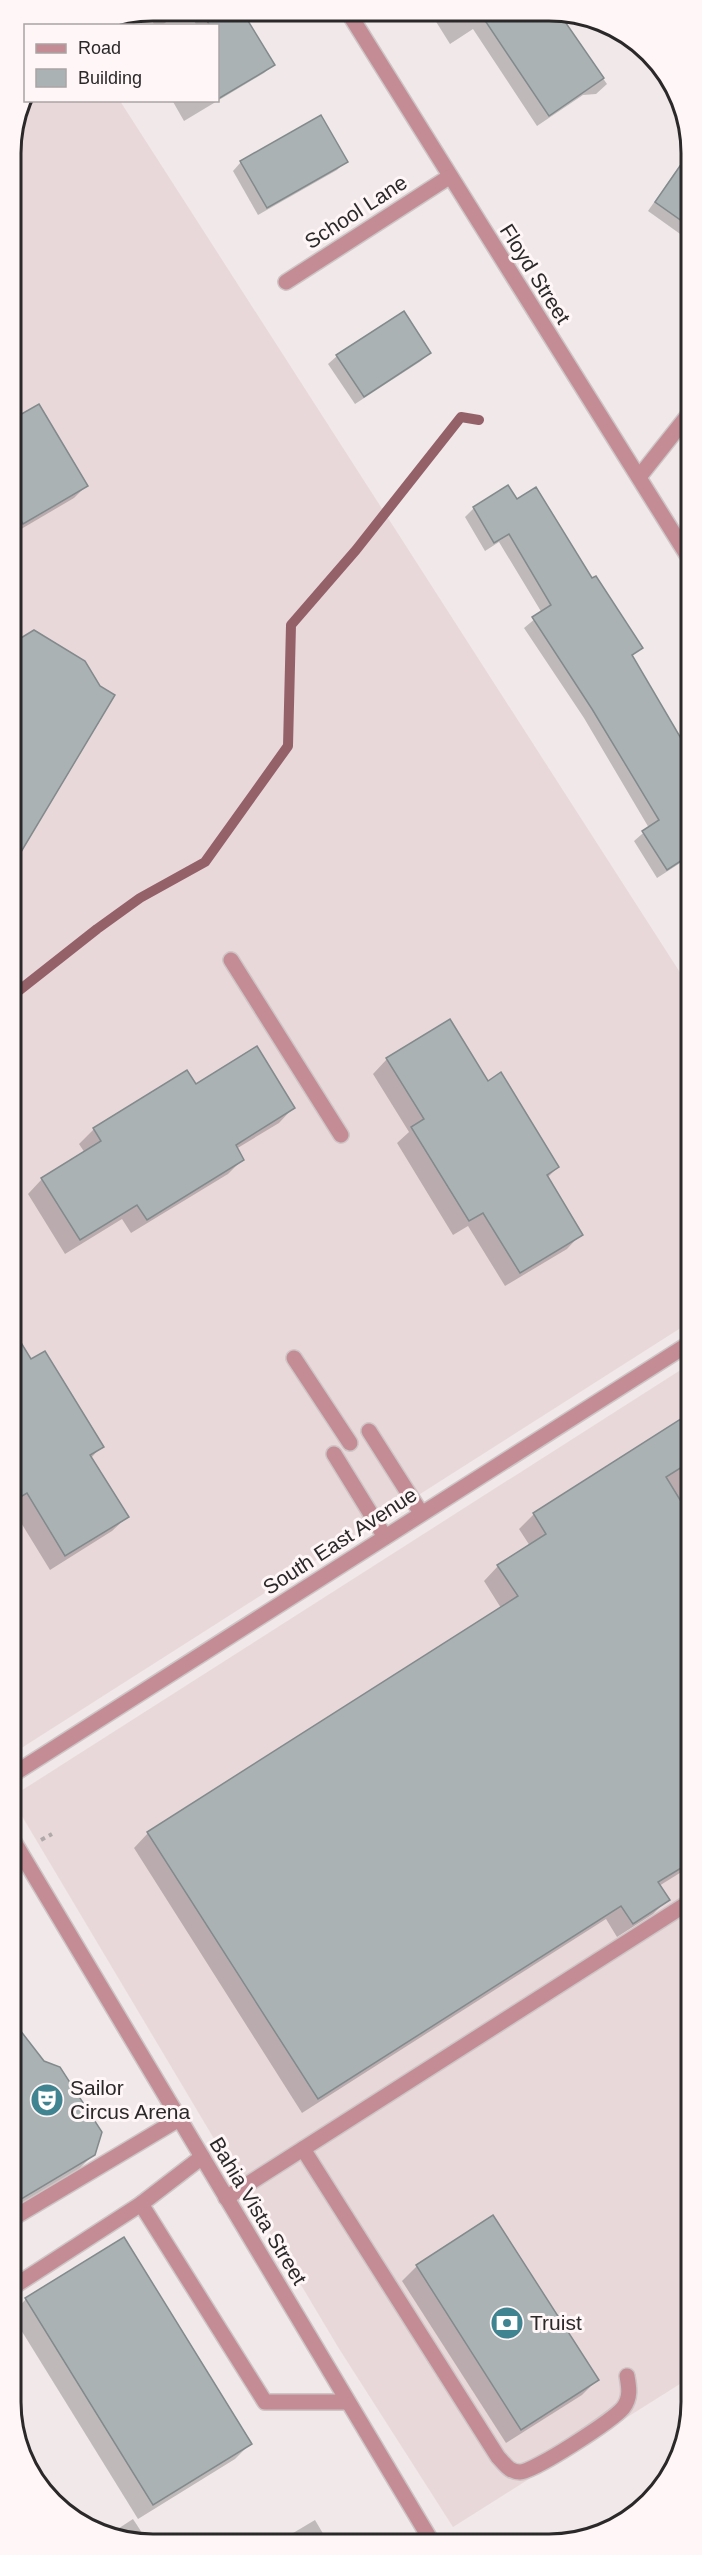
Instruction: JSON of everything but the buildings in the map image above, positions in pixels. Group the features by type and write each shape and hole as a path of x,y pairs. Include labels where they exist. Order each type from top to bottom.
{"street":[{"name":"Floyd Street","path":"354,21 681,545"},
{"name":"School Lane","path":"286,282 449,177"},
{"path":"639,477 681,424"},
{"path":"231,960 341,1135"},
{"name":"South East Avenue","path":"21,1769 681,1349"},
{"path":"294,1358 350,1443"},
{"path":"369,1431 421,1513"},
{"path":"334,1454 386,1537"},
{"name":"Bahia Vista Street","path":"21,1853 427,2534"},
{"path":"226,2198 681,1912"},
{"path":"21,2213 179,2119"},
{"path":"303,2149 498,2457 511,2471 523,2472 538,2465 610,2418 623,2407 630,2394 627,2376"},
{"path":"21,2282 141,2204 202,2157"},
{"path":"141,2204 265,2402 347,2402"}],"shaded area":[{"path":"31,102 121,102 681,974 681,1328 21,1748 21,144 25,119"},
{"path":"681,1370 681,2383 453,2527 338,2347 21,1814 21,1791"}],"waterway":[{"path":"21,989 140,898 205,862 288,746 291,625 356,550 461,417 479,420"}],"place":[{"name":"Sailor Circus Arena","path":"47,2100"},
{"name":"Truist","path":"507,2323"}]}
